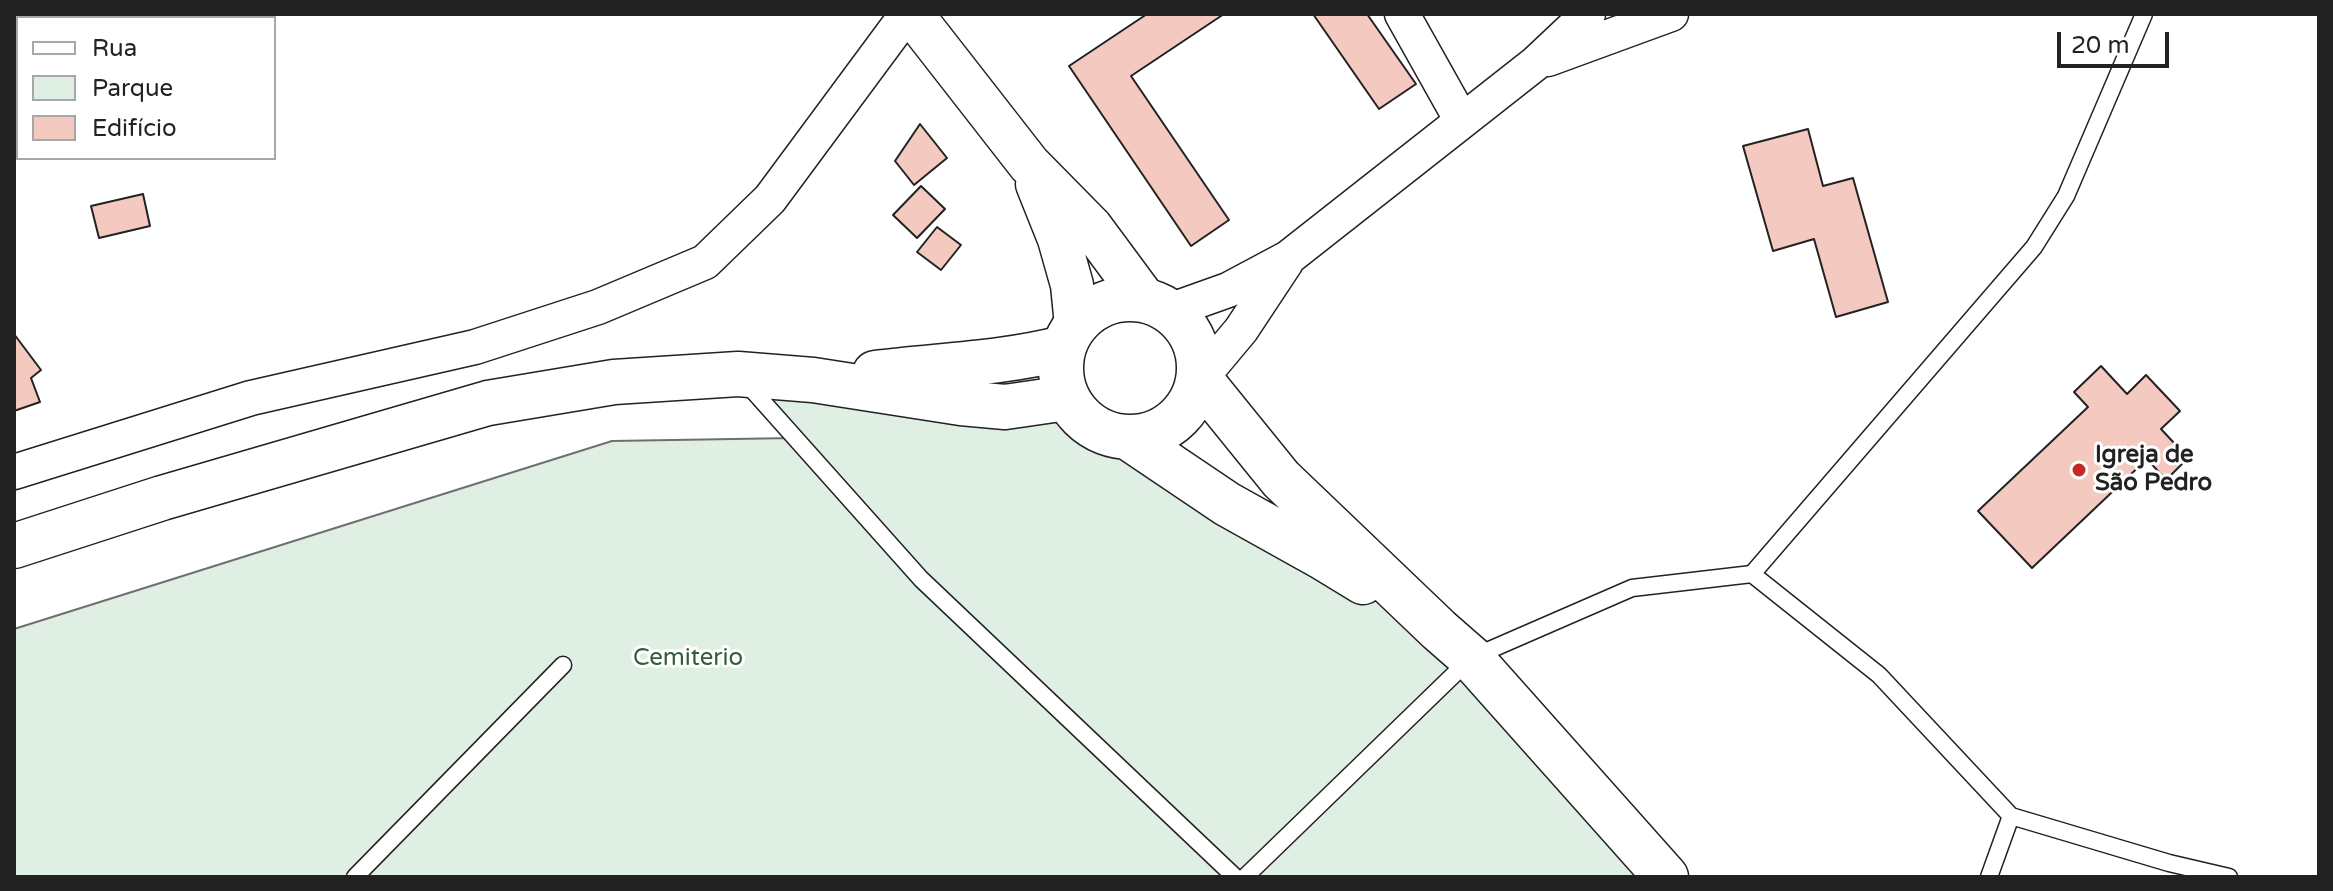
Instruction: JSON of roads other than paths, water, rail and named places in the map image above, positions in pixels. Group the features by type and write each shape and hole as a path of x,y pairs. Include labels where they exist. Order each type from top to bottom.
{"main road":[{"path":"813,380 1029,356 1070,336 1090,312 1107,303 1126,299 1157,305 1188,329 1198,353 1200,379 1192,403 1176,422 1154,434 1129,438 1104,433 1082,418 1067,398 1061,373 1070,336"},
{"path":"14,546 162,498 488,403 614,382 738,374 813,380 1005,407 1067,398"},
{"path":"1200,379 1281,479 1455,644 1666,877"},
{"path":"1129,438 1227,504 1322,557 1455,644"}],"street":[{"path":"14,472 251,398 475,347 598,307 705,262 770,199 909,14 1029,164 1091,227 1157,305 1228,290 1288,258 1536,63 1588,14"},
{"path":"1402,14 1462,121"},
{"path":"1536,63 1671,14"},
{"path":"1029,164 1059,239 1072,285 1070,336"},
{"path":"1200,379 1241,330 1288,258"}],"lane":[{"path":"1245,877 1455,644 1632,588 1752,574 2034,247 2066,196 2144,14"},
{"path":"738,374 921,579 1235,877"},
{"path":"1752,574 1879,675 2011,816 2169,863 2229,877"},
{"path":"355,877 563,665"},
{"path":"1989,877 2011,816"}],"place":[{"name":"Igreja de São Pedro","path":"2079,470"}],"park label":[{"name":"Cemiterio","path":"688,659"}]}
